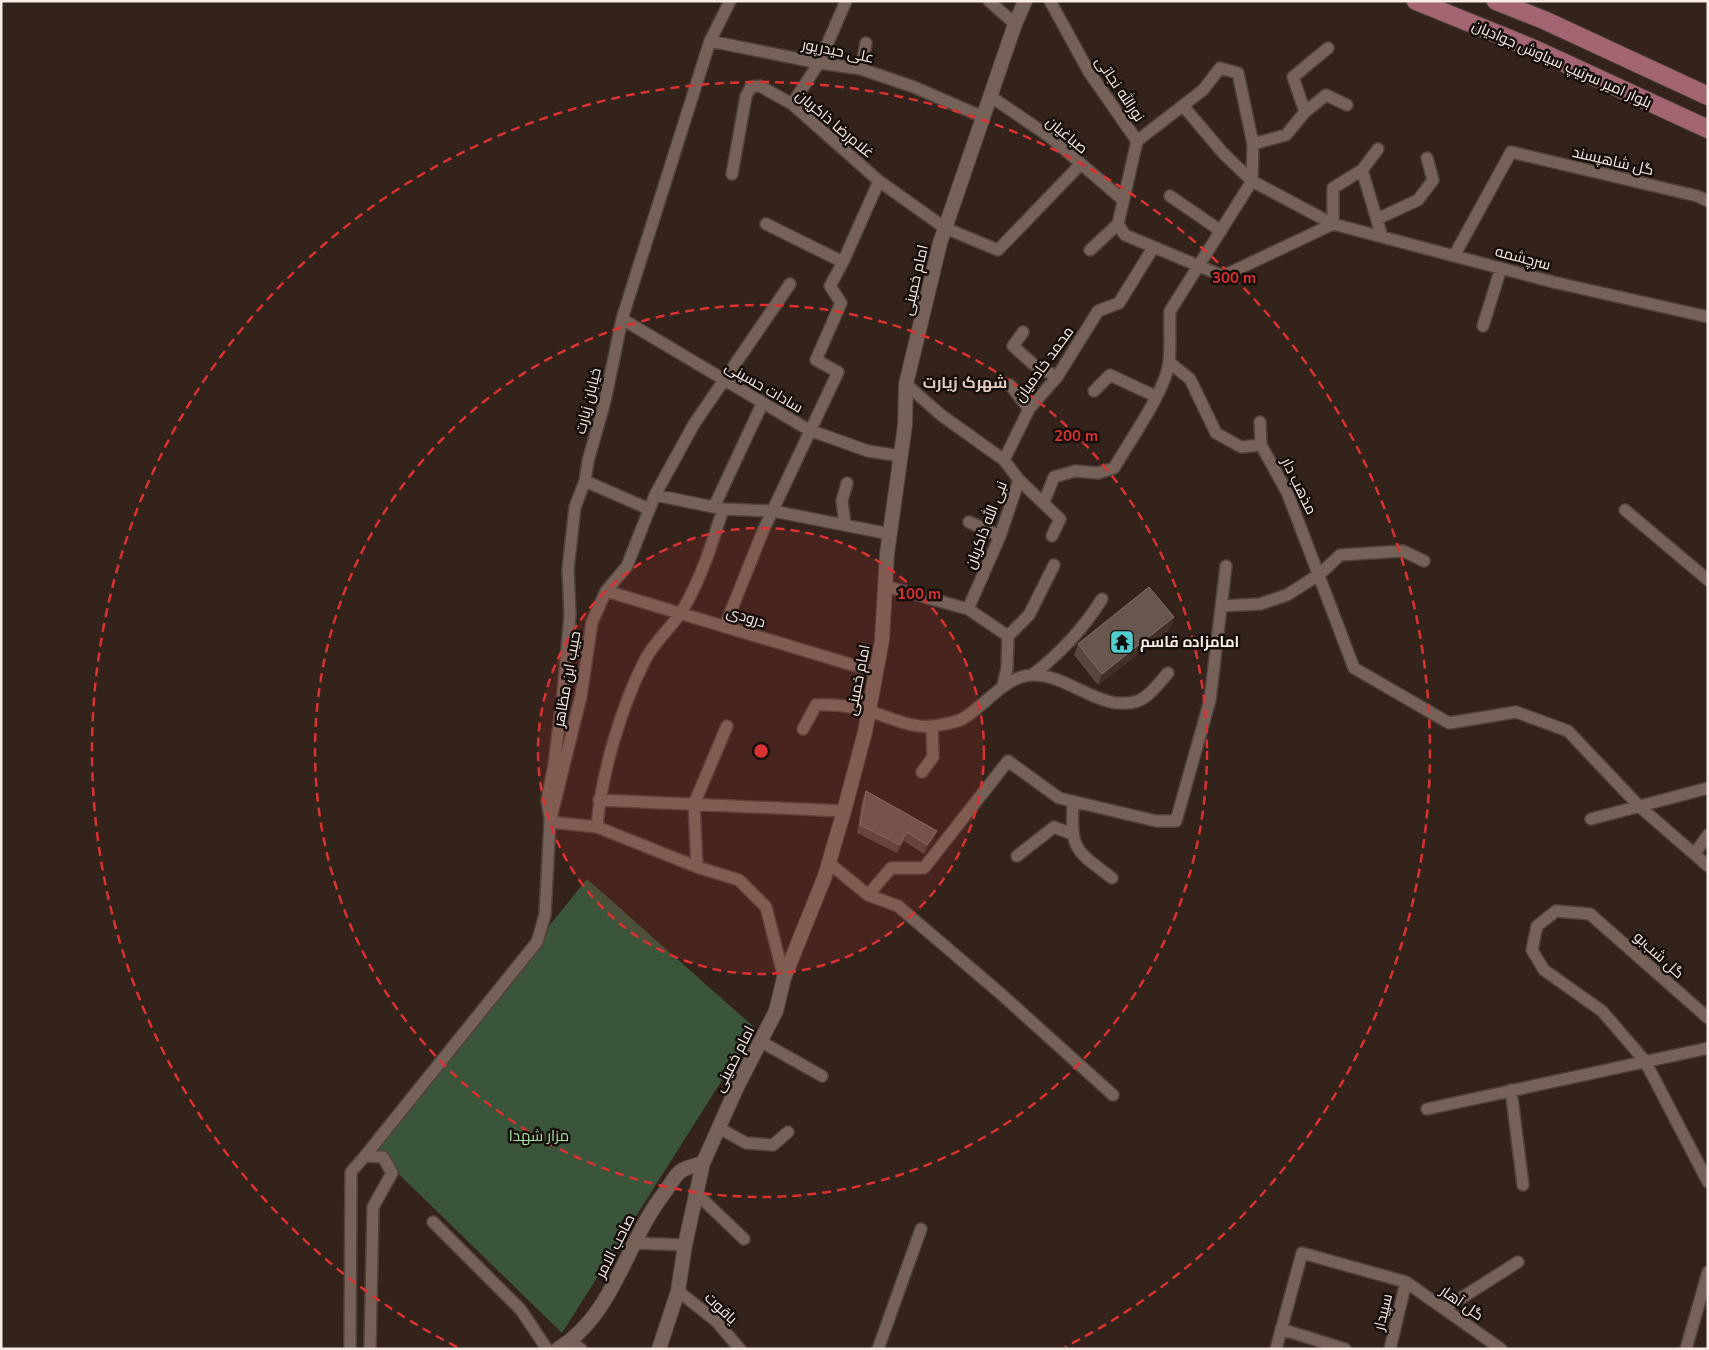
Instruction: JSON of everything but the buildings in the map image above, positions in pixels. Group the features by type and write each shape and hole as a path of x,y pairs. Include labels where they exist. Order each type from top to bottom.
{"main road":[{"name":"بلوار امیر سرتیپ سیاوش جوادیان","path":"1416,1 1532,48 1708,129"},
{"name":"بلوار امیر سرتیپ سیاوش جوادیان","path":"1496,1 1544,20 1708,96"}],"street":[{"name":"خیابان زیارت","path":"550,822 547,800 563,693 570,615 568,569 575,507 585,481 588,461 606,401 622,319 710,41 730,1"},
{"path":"792,104 819,63 846,1"},
{"path":"989,1 1015,24"},
{"name":"امام خمینی","path":"659,1349 678,1291 685,1245 703,1164 760,1041 776,1011 784,978 829,863 844,811 868,711 882,640 890,534 905,425 906,384 945,228 1015,24 1025,1"},
{"name":"نورالله نجاتی","path":"1050,1 1089,72 1137,141 1118,224"},
{"name":"علی حیدرپور","path":"710,41 819,63 862,69 914,87 983,117"},
{"path":"862,69 866,43"},
{"path":"1305,112 1293,77 1328,48"},
{"path":"1044,502 1054,477 1074,471 1098,473 1114,468 1155,396 1169,362 1168,333 1170,311 1252,181 1253,144 1238,73 1220,68 1203,90 1184,107 1137,141"},
{"name":"غلام‌رضا ذاکریان","path":"732,174 746,96 751,87 760,86 792,104 879,181 945,228 998,250 1080,165"},
{"path":"1253,144 1286,135 1305,112 1326,95 1346,104"},
{"name":"صباغیان","path":"990,96 1050,137 1080,165 1123,200"},
{"name":"سرچشمه","path":"1184,107 1223,153 1252,181 1333,224 1501,268 1707,316"},
{"path":"1090,250 1118,224 1125,235 1223,276 1333,224 1333,188 1362,170 1378,149"},
{"name":"گل شاهپسند","path":"1454,256 1511,152 1697,196 1708,201"},
{"path":"1377,219 1418,200 1433,180 1427,158"},
{"path":"1362,170 1382,237"},
{"path":"726,626 773,511 809,430 838,372 816,360 841,304 830,286 843,262 879,181"},
{"path":"1170,196 1221,231"},
{"path":"766,224 843,262"},
{"name":"محمد خادمیان","path":"1004,460 1028,409 1057,377 1098,311 1119,304 1153,248"},
{"path":"1483,326 1501,268"},
{"name":"حبیب ابن مظاهر","path":"550,822 581,696 592,622 606,592 627,566 655,496 694,424 790,284"},
{"name":"سادات حسینی","path":"622,319 762,404 809,430 868,451 901,456"},
{"path":"1023,332 1013,346 1033,364 1057,377"},
{"path":"1169,362 1190,379 1216,433 1241,447 1261,445 1260,422"},
{"path":"1094,391 1110,376 1155,396"},
{"path":"906,384 941,414 1004,460 1020,480 1060,519 1052,536"},
{"path":"1010,385 1028,409"},
{"path":"597,828 599,800 625,705 646,658 680,614 694,591 719,508 762,404"},
{"name":"مذهب دار","path":"1261,445 1287,492 1320,574 1354,668 1449,723 1516,712 1568,731 1639,806"},
{"name":"نبی الله ذاکریان","path":"968,608 1000,536 1020,480"},
{"path":"585,481 649,509"},
{"path":"845,525 842,501 847,483"},
{"path":"655,496 719,508 773,511 890,534"},
{"path":"1625,510 1708,580"},
{"path":"969,522 1000,536"},
{"path":"1222,606 1260,604 1287,595 1320,574 1340,555 1403,551 1424,561"},
{"path":"1003,685 1007,668 1008,636 1028,615 1054,565"},
{"path":"868,895 890,868 924,868 1008,761 1059,798 1156,821 1176,821 1210,700 1226,566"},
{"path":"886,586 968,608 1008,636"},
{"name":"درودی","path":"606,592 876,672"},
{"path":"803,728 816,705 836,704 868,711 903,723 932,726 962,720 985,703 1003,685 1032,675 1057,655 1088,621 1102,599"},
{"path":"1032,675 1057,678 1116,704 1139,701 1156,687 1168,673"},
{"path":"698,867 694,804 727,726"},
{"path":"922,772 933,758 932,726"},
{"path":"1592,819 1708,788"},
{"path":"599,800 844,811"},
{"path":"1073,801 1072,834 1080,853 1112,878"},
{"path":"1639,806 1708,866"},
{"path":"350,1349 351,1172 538,942 545,915 550,822 597,828 698,867 739,880 766,907 784,978"},
{"path":"1018,856 1054,826 1072,834"},
{"path":"1695,853 1708,835"},
{"path":"829,863 868,895 898,906 1001,994 1113,1096"},
{"name":"گل شب‌بو","path":"1644,1061 1602,1011 1544,970 1532,950 1537,926 1556,911 1590,914 1708,1018"},
{"path":"760,1041 822,1076"},
{"path":"1427,1109 1708,1048"},
{"path":"1644,1061 1708,1182"},
{"path":"1511,1090 1523,1185"},
{"path":"719,1128 746,1143 772,1145 788,1132"},
{"path":"365,1156 383,1157 392,1173 373,1207 370,1349"},
{"name":"صاحب الامر","path":"558,1349 576,1345 617,1281 654,1205 682,1170 703,1164"},
{"path":"696,1193 744,1239"},
{"path":"432,1222 521,1310 547,1349"},
{"path":"878,1349 921,1229"},
{"path":"634,1243 685,1245"},
{"name":"گل آهار","path":"1281,1329 1302,1253 1406,1282 1501,1349"},
{"path":"1444,1309 1518,1262"},
{"path":"1686,1349 1708,1272"},
{"name":"سپیدار","path":"1390,1349 1406,1282"},
{"name":"یاقوت","path":"678,1291 716,1321 740,1349"},
{"path":"1276,1349 1281,1329 1345,1349"}],"green space":[{"name":"مزار شهدا","path":"587,879 755,1028 562,1333 371,1147"}],"place":[{"name":"امامزاده قاسم","path":"1122,642"}],"district":[{"name":"شهرک زیارت","path":"965,382"}]}
